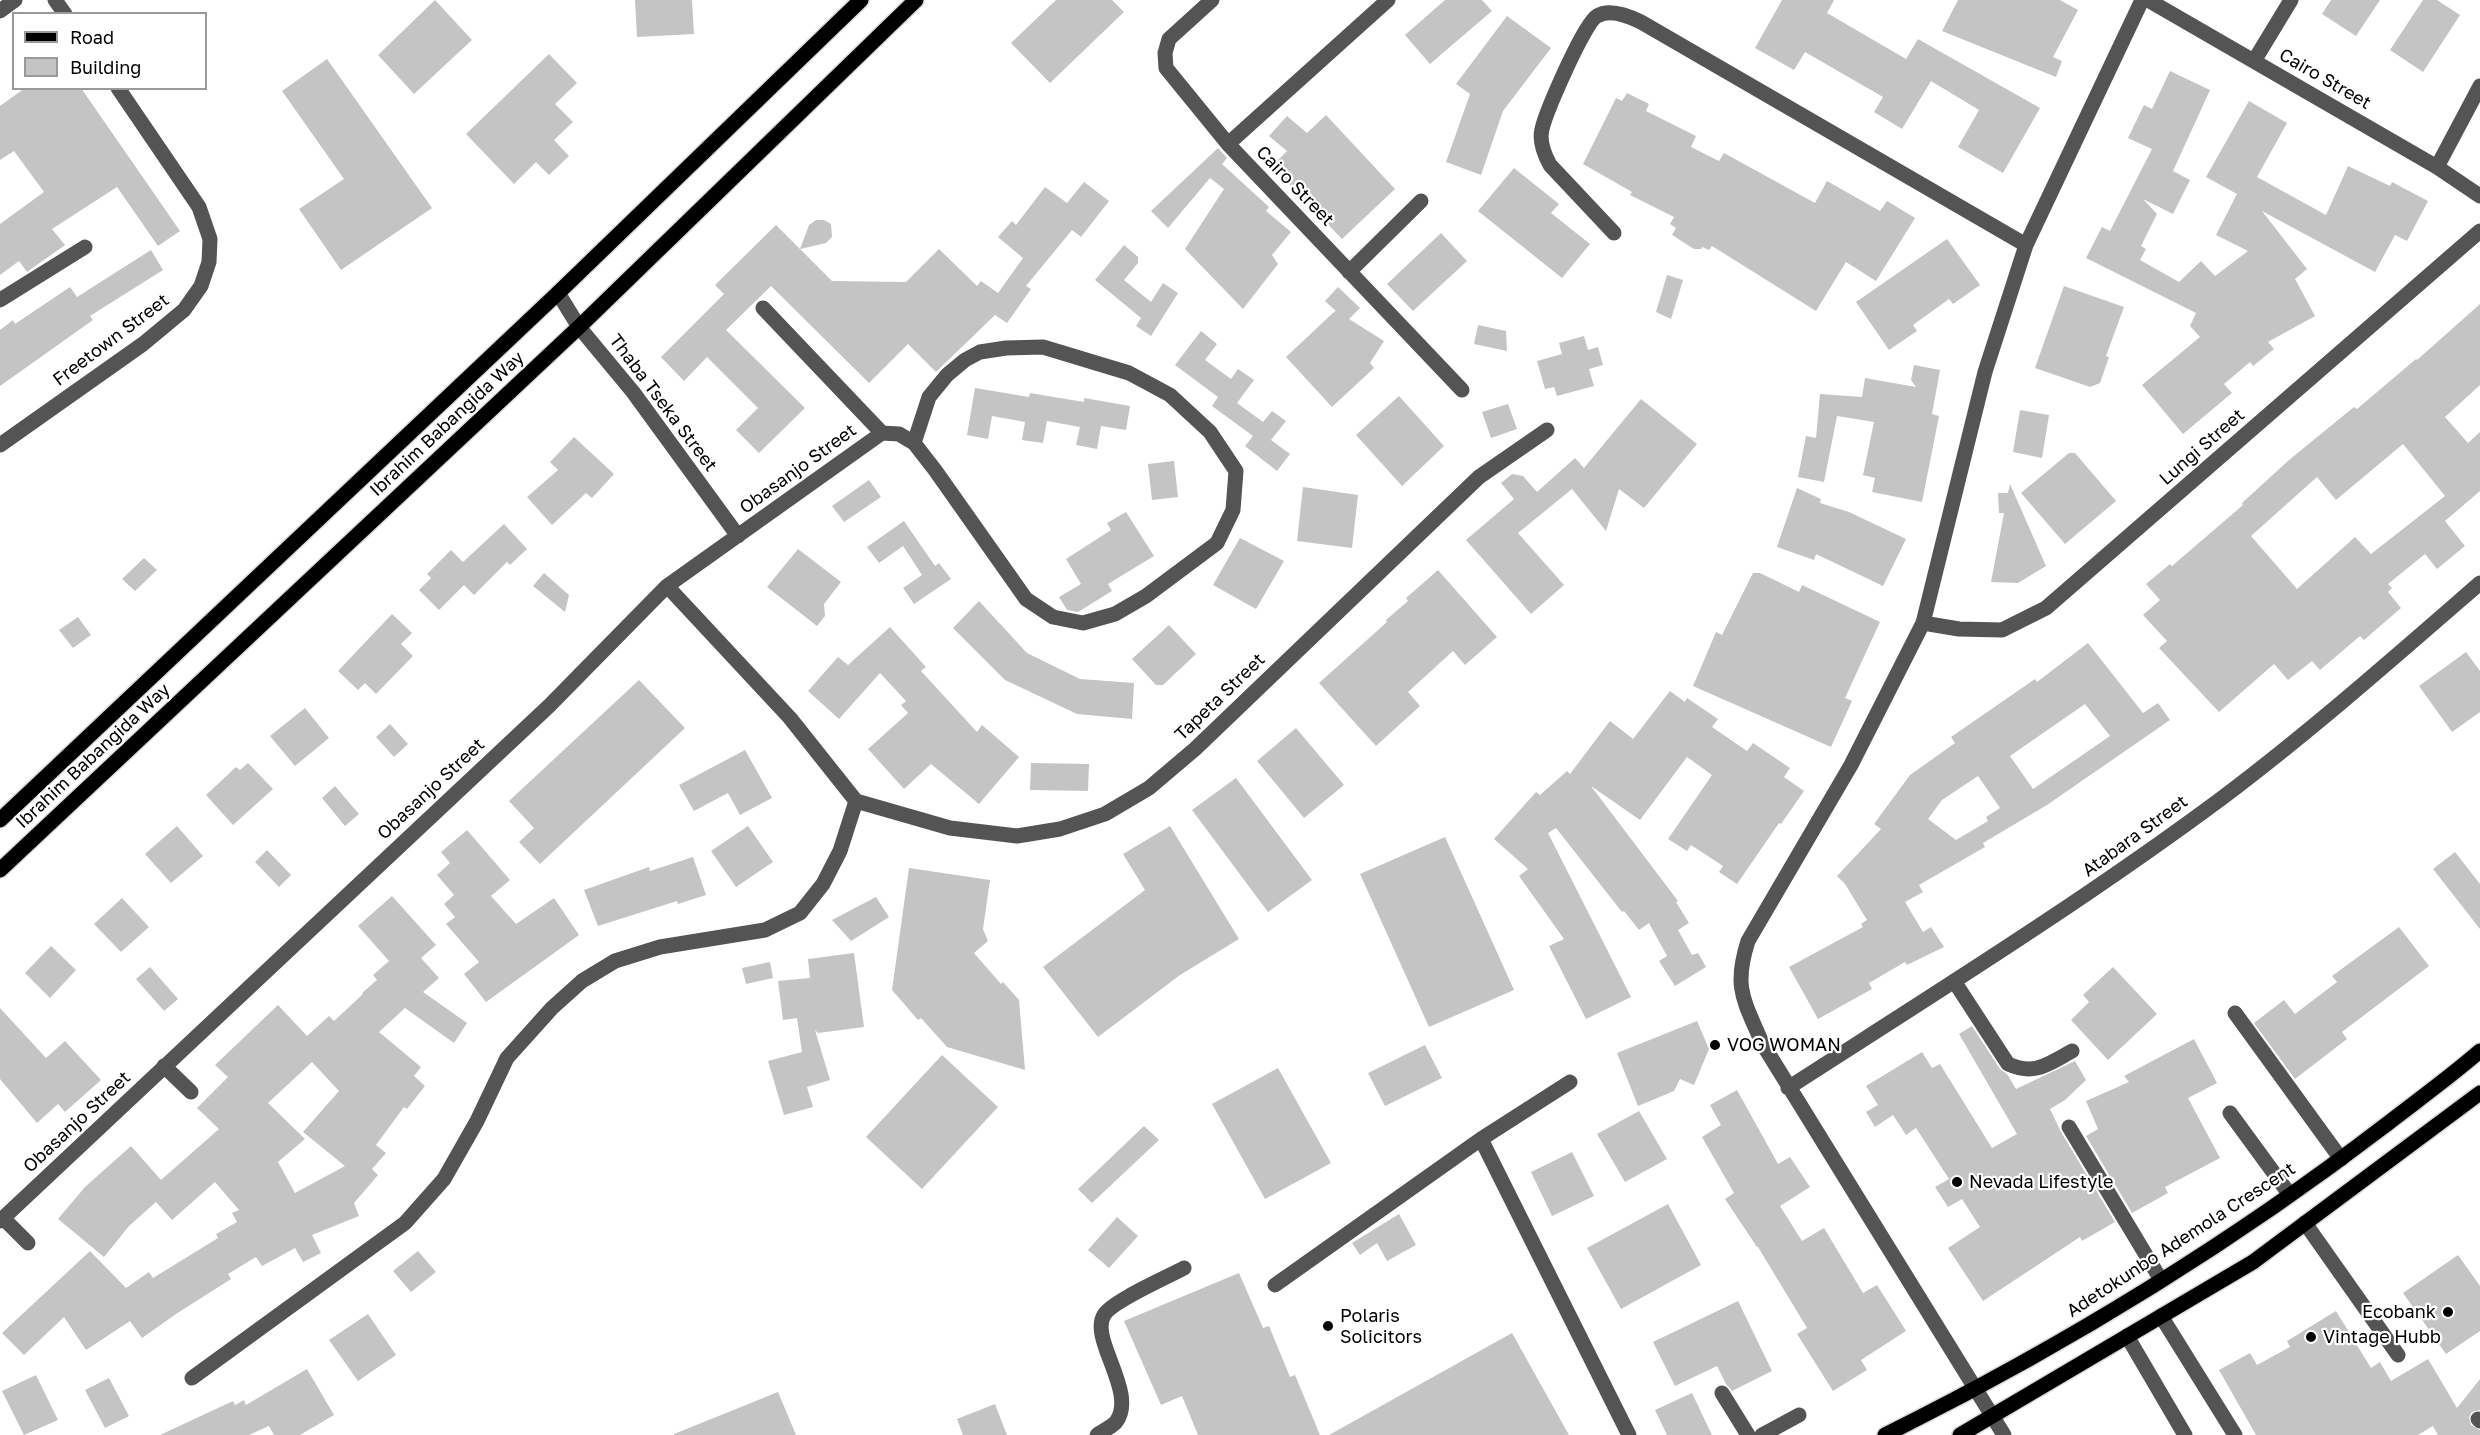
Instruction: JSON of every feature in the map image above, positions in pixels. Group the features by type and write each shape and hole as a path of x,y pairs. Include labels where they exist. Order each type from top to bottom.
{"main road":[{"name":"Ibrahim Babangida Way","path":"0,820 558,293 861,0"},
{"name":"Ibrahim Babangida Way","path":"0,870 579,327 916,0"},
{"name":"Adetokunbo Ademola Crescent","path":"1886,1435 1976,1390 2161,1280 2341,1159 2480,1051"},
{"path":"1960,1435 2253,1262 2480,1092"}],"street":[{"path":"0,11 15,0"},
{"name":"Cairo Street","path":"1212,0 1169,39 1165,53 1166,68 1228,144 1462,390"},
{"path":"1228,144 1388,0"},
{"path":"2004,1435 1762,1043 1741,994 1740,966 1748,941 1851,765 1923,623 1985,372 2026,245 2142,0"},
{"name":"Cairo Street","path":"2148,0 2437,167 2480,196"},
{"path":"2254,61 2291,0"},
{"path":"1614,233 1550,165 1543,151 1541,131 1584,31 1596,16 1608,12 1627,15 1641,22 2026,245"},
{"path":"2437,167 2480,86"},
{"name":"Freetown Street","path":"0,445 143,344 184,310 201,286 209,262 210,239 199,207 119,90"},
{"path":"1349,272 1421,201"},
{"name":"Lungi Street","path":"1923,623 1959,629 2002,630 2046,608 2480,231"},
{"path":"0,300 85,247"},
{"name":"Thaba Tseka Street","path":"558,293 579,327 633,392 738,536"},
{"path":"763,308 882,433"},
{"path":"1043,347 1129,373 1170,395 1210,432 1236,471 1233,510 1216,543 1146,596 1115,614 1083,623 1053,617 1026,599 914,443 929,397 947,375 964,360 980,352 1006,348 1043,347"},
{"name":"Tapeta Street","path":"856,801 950,828 1017,837 1060,829 1105,814 1149,788 1195,749 1479,477 1547,430"},
{"name":"Obasanjo Street","path":"1,1219 549,706 667,586 882,433 899,434 914,443"},
{"name":"Atabara Street","path":"1788,1088 2073,905 2223,797 2374,675 2480,583"},
{"path":"192,1378 405,1223 444,1179 477,1121 507,1059 552,1008 582,981 615,961 660,948 765,930 800,913 823,884 840,851 856,801 790,718 667,586"},
{"path":"1954,981 2008,1064 2019,1070 2036,1070 2072,1051"},
{"path":"2235,1013 2341,1159"},
{"path":"164,1066 191,1092"},
{"path":"1275,1285 1481,1139 1570,1082"},
{"path":"2230,1113 2290,1195"},
{"path":"2069,1127 2161,1280"},
{"path":"1481,1139 1629,1435"},
{"path":"1,1219 28,1243"},
{"path":"2305,1223 2398,1354"},
{"path":"1097,1435 1116,1422 1122,1406 1119,1385 1100,1329 1104,1315 1115,1304 1184,1269"},
{"path":"2162,1316 2235,1435"},
{"path":"2127,1336 2185,1435"},
{"path":"1722,1393 1748,1435"},
{"path":"1762,1435 1799,1415"}],"building":[{"path":"435,0 472,40 414,94 378,55"},
{"path":"635,0 692,0 694,34 637,37"},
{"path":"1056,0 1112,0 1124,12 1050,83 1011,43"},
{"path":"1445,0 1482,0 1492,11 1430,64 1405,35"},
{"path":"1782,0 1834,0 1827,13 1906,59 1918,39 2040,108 2003,173 1958,147 1979,110 1931,81 1902,129 1874,112 1883,97 1805,52 1794,70 1755,48"},
{"path":"1958,0 2060,0 2078,10 2053,57 2062,61 2056,77 1942,31"},
{"path":"2331,0 2380,0 2356,36 2322,14"},
{"path":"2423,0 2437,0 2460,15 2423,72 2390,50"},
{"path":"1507,16 1551,48 1503,111 1481,175 1446,162 1470,94 1456,84"},
{"path":"549,54 577,83 555,104 573,122 554,140 569,156 549,175 536,162 514,184 466,134"},
{"path":"327,59 432,208 341,270 299,209 344,179 282,91"},
{"path":"2170,71 2210,90 2173,171 2190,180 2173,214 2143,199 2157,214 2141,246 2146,249 2140,260 2179,282 2201,261 2215,276 2248,251 2216,235 2237,194 2206,177 2249,101 2287,123 2257,177 2326,215 2348,166 2390,186 2392,182 2428,201 2407,241 2395,235 2375,272 2262,211 2307,269 2295,279 2315,316 2268,342 2274,349 2253,366 2250,362 2224,384 2232,393 2183,434 2142,385 2200,337 2190,326 2196,313 2086,258 2102,227 2110,231 2152,149 2128,138 2144,105 2152,109"},
{"path":"22,90 82,90 180,231 158,246 117,187 52,229 65,245 27,272 19,261 0,275 0,224 44,192 14,151 0,160 0,106"},
{"path":"1627,93 1649,104 1646,111 1696,136 1691,147 1719,161 1724,153 1815,203 1827,181 1880,211 1887,201 1915,218 1876,281 1846,262 1816,311 1712,246 1709,250 1702,247 1694,249 1672,235 1676,228 1670,224 1674,217 1630,195 1632,192 1583,164 1616,98 1622,101"},
{"path":"1326,115 1395,189 1342,239 1272,166 1287,151 1269,136 1287,116 1307,133"},
{"path":"1218,148 1227,158 1222,164 1269,207 1266,211 1291,232 1272,255 1278,264 1243,309 1185,249 1224,189 1210,178 1168,228 1151,211"},
{"path":"1514,168 1559,204 1551,213 1590,244 1562,278 1478,211"},
{"path":"1084,182 1109,201 1081,237 1072,230 1026,286 1031,289 1007,323 995,315 936,372 908,344 869,383 771,286 726,330 805,408 759,453 736,430 758,408 707,357 684,381 661,357 724,294 715,285 776,225 832,281 906,282 939,249 977,286 981,281 998,293 1023,258 998,237 1012,221 1016,225 1045,187 1067,203"},
{"path":"816,220 824,220 831,224 832,237 826,243 800,249 809,225"},
{"path":"1441,233 1467,261 1413,311 1387,284"},
{"path":"1947,239 1980,285 1953,304 1949,299 1913,325 1917,331 1889,350 1856,302"},
{"path":"1124,245 1138,257 1138,263 1124,280 1151,302 1163,283 1178,293 1151,336 1136,326 1141,318 1095,280"},
{"path":"151,250 163,270 90,316 93,320 0,386 0,330 13,320 15,324 70,287 77,297"},
{"path":"1667,275 1683,280 1671,319 1656,312"},
{"path":"2064,286 2124,307 2106,356 2109,357 2100,383 2090,387 2035,368"},
{"path":"1338,287 1360,308 1349,319 1384,341 1370,363 1374,368 1332,407 1286,357 1335,311 1337,312 1325,301"},
{"path":"2480,304 2480,385 2445,417 2468,443 2480,432 2480,491 2445,521 2465,546 2437,569 2425,554 2388,584 2392,588 2388,592 2401,608 2364,640 2360,636 2320,670 2312,661 2288,680 2274,664 2219,712 2159,648 2167,641 2143,615 2160,600 2146,584 2170,564 2172,566 2243,505 2242,503 2289,460 2417,360","holes":["2403,444 2445,496 2371,554 2355,537 2297,589 2251,536 2317,477 2336,500"]},
{"path":"1478,325 1506,331 1507,351 1474,344"},
{"path":"1201,331 1217,344 1205,360 1231,379 1238,369 1254,380 1237,403 1263,422 1272,411 1286,421 1271,440 1290,454 1277,471 1245,446 1253,436 1212,406 1218,397 1175,365"},
{"path":"1584,336 1588,350 1598,347 1603,365 1589,369 1594,386 1557,396 1554,387 1545,389 1537,361 1562,354 1559,343"},
{"path":"1914,365 1940,370 1932,414 1939,416 1922,502 1872,492 1875,478 1863,475 1874,422 1837,416 1824,482 1798,477 1806,436 1816,438 1820,394 1862,397 1865,378 1916,387 1911,380"},
{"path":"975,388 1029,397 1030,393 1084,402 1084,398 1130,406 1126,430 1101,426 1097,449 1076,445 1080,427 1047,421 1043,443 1022,440 1025,422 992,416 988,439 967,435"},
{"path":"1399,396 1444,446 1402,486 1356,435"},
{"path":"1641,399 1697,444 1644,508 1619,489 1606,531 1572,489 1518,533 1564,585 1531,614 1466,540 1514,499 1501,483 1512,474 1523,476 1537,492 1575,458 1584,468"},
{"path":"1508,404 1517,429 1491,438 1482,412"},
{"path":"2020,410 2049,415 2042,458 2013,452"},
{"path":"574,437 614,474 592,498 586,493 552,525 527,497 558,470 550,462"},
{"path":"2069,453 2075,453 2116,501 2065,544 2021,493"},
{"path":"1174,461 1178,497 1152,500 1148,464"},
{"path":"869,480 881,497 844,522 832,506"},
{"path":"2010,484 2046,566 2018,583 1991,582 2004,513 1999,513 1998,493 2008,493"},
{"path":"1303,487 1358,495 1352,548 1297,541"},
{"path":"1797,488 1821,499 1820,503 1849,512 1906,539 1883,586 1816,554 1814,560 1777,547"},
{"path":"1126,512 1154,556 1108,584 1112,591 1078,612 1067,610 1059,597 1081,584 1066,559 1111,530 1107,523"},
{"path":"904,521 935,566 939,563 951,579 914,604 903,588 922,575 903,546 879,563 867,547"},
{"path":"504,524 527,549 510,565 507,562 474,595 464,585 439,610 419,590 431,578 427,574 451,550 463,562"},
{"path":"1240,538 1284,561 1256,609 1213,585"},
{"path":"798,549 841,582 824,604 825,616 817,626 767,587"},
{"path":"144,558 157,570 135,591 122,579"},
{"path":"1438,570 1497,637 1465,665 1453,651 1408,692 1420,706 1376,746 1319,683 1387,622 1386,620 1408,601 1406,598"},
{"path":"544,573 569,595 565,612 533,586"},
{"path":"1753,573 1760,573 1799,592 1802,585 1880,622 1845,698 1852,701 1831,747 1693,686 1716,632 1722,635"},
{"path":"979,601 1027,653 1080,679 1134,683 1132,719 1077,714 1005,680 953,628"},
{"path":"392,614 412,633 401,644 413,656 376,694 365,683 358,690 338,671"},
{"path":"78,617 91,635 73,648 59,630"},
{"path":"1169,625 1196,654 1163,685 1156,685 1132,659"},
{"path":"890,627 926,667 921,671 977,732 982,725 1019,757 979,804 931,764 904,789 868,749 908,713 901,705 906,701 880,673 839,719 808,691 838,657 848,665"},
{"path":"2088,643 2143,713 2158,703 2170,720 2047,805 1983,843 1985,847 1919,885 1923,892 1905,902 1923,932 1931,927 1944,947 1907,965 1905,962 1869,983 1872,989 1818,1019 1789,967 1863,927 1861,924 1867,920 1845,884 1837,876 1881,829 1874,824 1910,775 1955,743 1951,737 2035,679 2037,682","holes":["2085,704 2110,736 2033,789 2010,756","1978,776 2000,808 1986,817 1988,821 1956,840 1928,819 1942,800"]},
{"path":"2466,652 2480,671 2480,712 2452,732 2419,686"},
{"path":"639,680 685,728 540,864 519,842 534,828 509,801"},
{"path":"1670,691 1685,702 1687,698 1718,719 1712,727 1747,751 1753,743 1790,768 1784,777 1804,791 1737,884 1719,872 1723,866 1691,845 1687,851 1668,839 1712,775 1687,757 1640,820 1591,786 1678,901 1676,902 1689,923 1678,930 1692,955 1698,953 1706,967 1675,986 1659,961 1667,956 1649,923 1639,930 1624,911 1622,912 1556,828 1548,833 1631,997 1586,1019 1549,946 1564,939 1519,876 1528,869 1494,839 1536,792 1540,795 1567,771 1570,774 1610,721 1633,739"},
{"path":"305,708 329,738 295,766 270,736"},
{"path":"390,724 408,744 394,757 376,737"},
{"path":"1296,728 1344,785 1304,818 1257,761"},
{"path":"745,750 772,798 740,815 728,793 694,811 679,785"},
{"path":"248,763 273,789 233,825 206,795 236,767 240,770"},
{"path":"1031,763 1089,764 1088,791 1030,790"},
{"path":"1236,778 1312,880 1268,912 1192,810"},
{"path":"335,786 359,814 345,826 322,798"},
{"path":"177,826 203,856 171,883 145,854"},
{"path":"748,826 773,862 736,887 711,851"},
{"path":"1170,826 1239,939 1180,975 1098,1037 1043,967 1145,890 1123,854"},
{"path":"467,830 510,880 491,896 516,924 554,898 579,935 486,1002 464,974 479,962 446,924 455,917 444,904 454,895 437,875 450,863 441,852"},
{"path":"1445,837 1514,990 1429,1027 1360,874"},
{"path":"267,850 291,875 279,887 255,862"},
{"path":"2455,852 2480,884 2480,929 2433,869"},
{"path":"693,857 706,895 678,904 677,901 598,926 584,890 649,867 650,871"},
{"path":"909,868 990,880 983,929 988,941 974,953 1001,984 1003,982 1019,1000 1025,1070 947,1047 921,1018 918,1020 892,990"},
{"path":"392,896 436,945 421,958 439,978 423,992 467,1023 454,1043 405,1008 379,1032 421,1067 414,1076 425,1086 407,1109 404,1107 376,1145 386,1153 372,1169 378,1175 354,1203 359,1216 312,1235 321,1253 303,1262 295,1248 262,1266 256,1257 228,1274 231,1279 142,1338 130,1321 86,1350 64,1317 24,1355 2,1333 90,1251 126,1288 149,1272 153,1278 218,1238 216,1234 237,1222 232,1213 239,1210 215,1182 172,1220 156,1202 129,1226 104,1257 58,1219 85,1187 131,1146 161,1180 219,1129 197,1108 228,1077 215,1065 278,1005 307,1036 329,1016 334,1021 363,994 377,980 373,975 389,961 358,926","holes":["312,1062 339,1091 303,1132 345,1166 295,1193 278,1162 305,1139 268,1103"]},
{"path":"876,897 889,917 851,941 832,920"},
{"path":"122,898 149,927 121,952 94,924"},
{"path":"2399,927 2429,966 2342,1032 2347,1039 2295,1079 2254,1023 2284,1000 2295,1014 2337,982 2332,976"},
{"path":"51,946 76,970 50,998 25,973"},
{"path":"854,953 864,1027 818,1033 815,1030 830,1080 807,1087 813,1107 784,1115 768,1061 802,1052 797,1018 783,1020 778,981 810,978 808,959"},
{"path":"770,962 773,978 746,984 742,968"},
{"path":"150,967 178,999 164,1011 136,979"},
{"path":"2113,967 2157,1014 2108,1060 2071,1020 2089,1002 2083,995"},
{"path":"0,1008 46,1058 65,1041 101,1080 65,1112 58,1104 37,1123 0,1079"},
{"path":"1697,1021 1709,1049 1694,1085 1680,1079 1674,1091 1638,1106 1617,1053"},
{"path":"1972,1026 2016,1089 2075,1061 2086,1080 2065,1100 2050,1109 2061,1132 2115,1222 2082,1241 2080,1237 1983,1301 1948,1248 1980,1227 1962,1199 1948,1207 1935,1187 1949,1179 1916,1128 1906,1135 1893,1115 1875,1127 1866,1112 1878,1105 1866,1086 1922,1052 1932,1068 1940,1064 1992,1148 2017,1134 1959,1034"},
{"path":"2194,1039 2217,1083 2188,1098 2220,1158 2165,1187 2168,1193 2132,1213 2086,1136 2098,1129 2086,1101 2129,1082 2124,1076"},
{"path":"1425,1045 1442,1078 1385,1106 1368,1073"},
{"path":"942,1055 998,1107 922,1189 866,1137"},
{"path":"1278,1068 1331,1163 1265,1199 1212,1104"},
{"path":"1737,1090 1778,1164 1790,1157 1810,1187 1780,1206 1802,1241 1824,1228 1863,1293 1877,1285 1906,1331 1861,1360 1867,1370 1833,1391 1797,1334 1807,1328 1758,1247 1725,1199 1734,1193 1702,1137 1721,1125 1710,1105"},
{"path":"1639,1111 1667,1159 1625,1182 1597,1134"},
{"path":"1144,1126 1159,1140 1092,1203 1078,1189"},
{"path":"1572,1152 1594,1196 1552,1216 1531,1172"},
{"path":"1668,1204 1701,1265 1621,1309 1587,1248"},
{"path":"1399,1214 1416,1245 1387,1261 1377,1243 1360,1255 1352,1243"},
{"path":"1117,1217 1138,1236 1109,1268 1088,1250"},
{"path":"418,1251 436,1272 411,1292 393,1271"},
{"name":"Ecobank","path":"2458,1255 2480,1286 2480,1331 2446,1354 2403,1293"},
{"path":"1239,1273 1263,1328 1269,1326 1290,1377 1295,1375 1320,1435 1198,1435 1182,1396 1161,1405 1124,1321"},
{"path":"1738,1301 1772,1371 1732,1391 1717,1366 1675,1386 1653,1342"},
{"path":"2336,1311 2371,1368 2380,1362 2391,1381 2428,1359 2457,1408 2480,1379 2480,1410 2472,1412 2469,1417 2471,1425 2480,1430 2480,1435 2438,1435 2433,1426 2418,1435 2256,1435 2219,1370 2250,1353 2257,1365 2290,1347 2287,1341"},
{"path":"368,1314 396,1355 358,1381 329,1340"},
{"path":"1512,1333 1569,1435 1329,1435"},
{"path":"307,1369 334,1415 300,1435 274,1435 269,1426 249,1435 160,1435 233,1401 235,1405 244,1400 246,1405"},
{"path":"36,1375 58,1420 24,1435 2,1391"},
{"path":"109,1378 129,1416 105,1428 85,1390"},
{"path":"778,1392 796,1435 674,1435 674,1434"},
{"path":"1692,1393 1712,1435 1667,1435 1655,1410"},
{"path":"995,1404 1007,1435 963,1435 957,1419"}],"place":[{"name":"VOG WOMAN","path":"1715,1045"},
{"name":"Nevada Lifestyle","path":"1957,1182"},
{"name":"Ecobank","path":"2448,1312"},
{"name":"Polaris Solicitors","path":"1328,1326"},
{"name":"Vintage Hubb","path":"2311,1337"}]}
